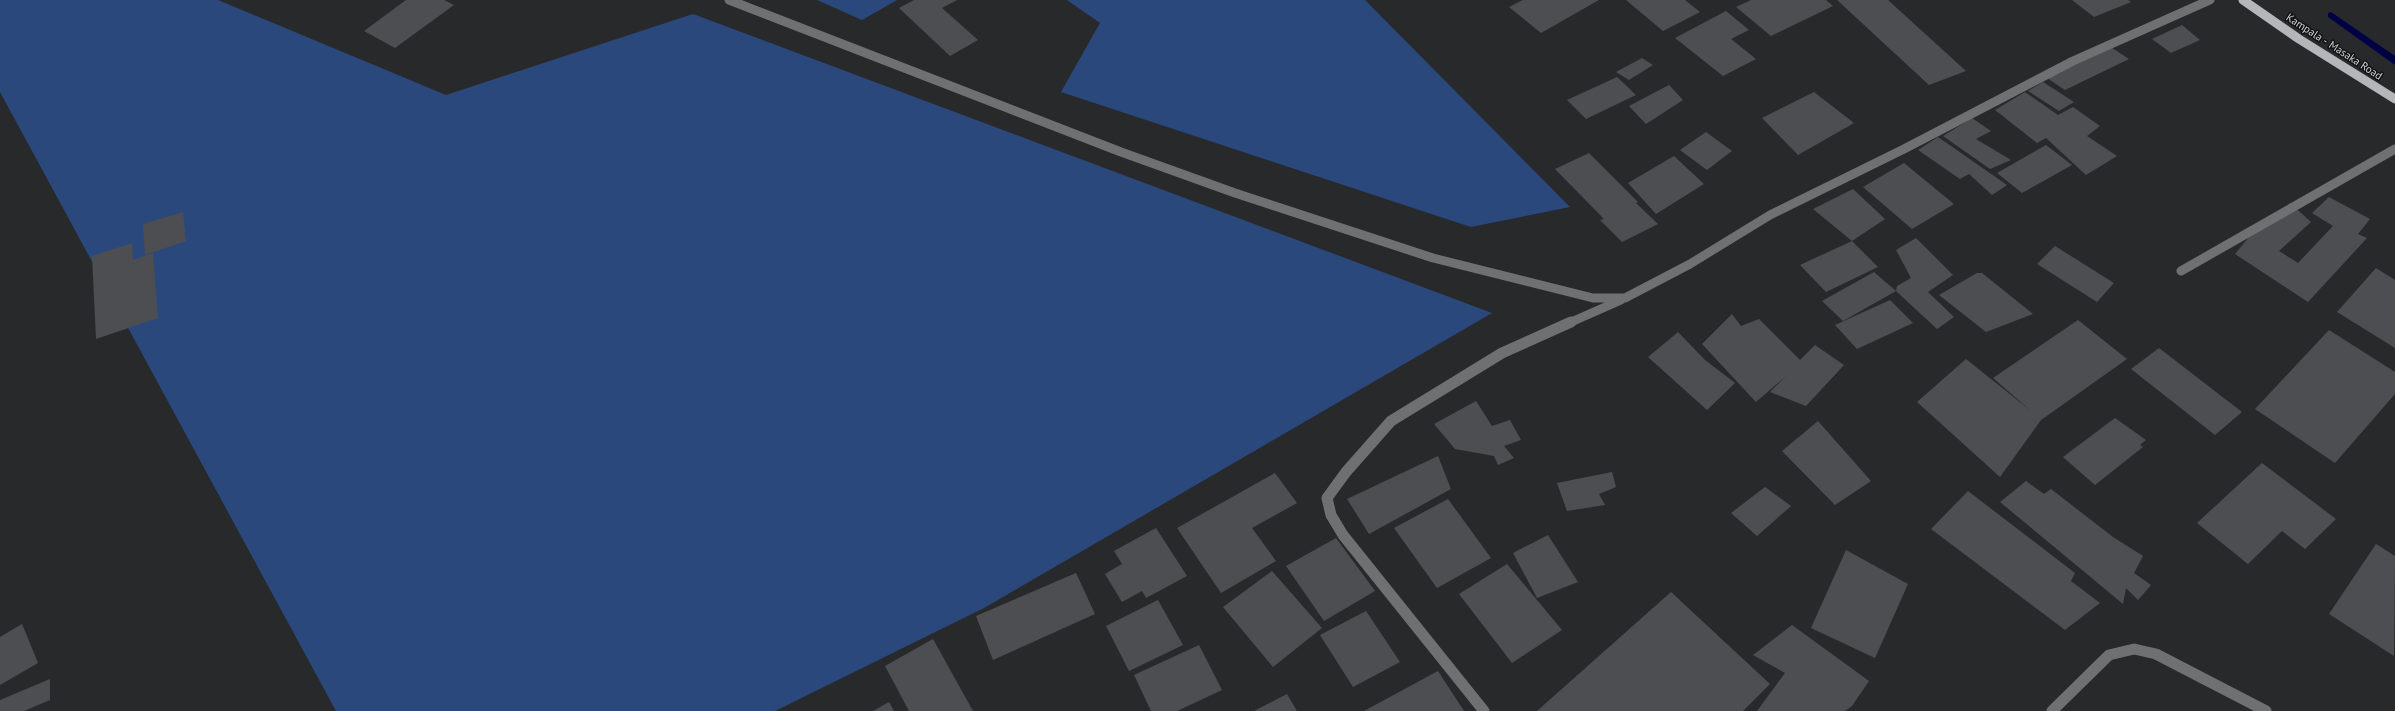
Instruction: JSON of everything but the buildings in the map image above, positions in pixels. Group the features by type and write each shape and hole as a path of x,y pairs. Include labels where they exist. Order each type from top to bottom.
{"main road":[{"name":"Kampala - Masaka Road","path":"2243,0 2299,39 2395,99"}],"street":[{"path":"729,0 1114,149 1235,193 1434,258 1593,298 1625,298"},
{"path":"1484,711 1343,535 1331,515 1327,498 1346,472 1391,421 1502,353 1625,298 1690,264 1770,215 1904,149 2073,61 2210,0"},
{"path":"2181,271 2395,149"},
{"path":"2052,711 2109,655 2134,649 2156,654 2266,711"}],"shaded area":[{"path":"0,0 218,0 446,95 693,14 1492,313 984,608 775,711 336,711 0,92"},
{"path":"817,0 897,0 862,20"},
{"path":"1067,0 1365,0 1570,207 1471,227 1061,92 1100,23"}],"waterway":[{"path":"2331,15 2395,61"}]}
